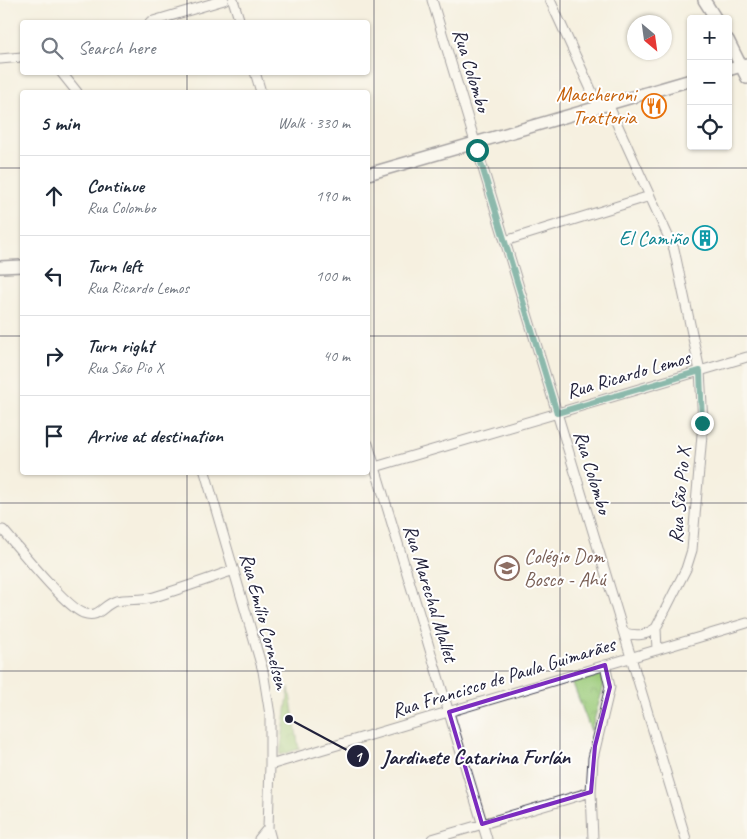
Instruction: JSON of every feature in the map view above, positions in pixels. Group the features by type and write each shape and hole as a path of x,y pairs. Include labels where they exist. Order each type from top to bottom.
{"street":[{"path":"157,20 224,0"},
{"path":"234,0 239,20"},
{"name":"Rua Colombo","path":"432,0 686,839"},
{"name":"Rua São Pio X","path":"550,0 650,196 675,254 700,371 702,423 692,550 686,569 656,628 657,650"},
{"path":"704,0 713,15"},
{"path":"732,46 744,65 747,78"},
{"path":"0,59 20,57"},
{"path":"732,69 744,65"},
{"path":"63,75 75,90"},
{"path":"256,75 260,90"},
{"path":"370,173 687,81"},
{"path":"505,241 650,196"},
{"path":"0,266 20,266"},
{"name":"Rua Ricardo Lemos","path":"375,467 747,357"},
{"name":"Rua Marechal Mallet","path":"370,451 487,839"},
{"name":"Rua Emílio Cornelsen","path":"206,475 263,671 268,695 270,715 268,828 271,839"},
{"path":"3,530 67,602 80,612 92,615 101,612 111,603 117,601 153,598 234,570"},
{"name":"Rua Francisco de Paula Guimarães","path":"270,765 747,623"},
{"path":"624,633 634,636 642,635 656,628"},
{"path":"593,839 591,792 594,752 610,687 606,665"},
{"path":"432,839 591,792"},
{"path":"259,839 268,828"}],"highlighted area":[{"path":"605,665 610,687 595,746 591,792 482,824 449,712"}],"green space":[{"path":"603,671 604,685 591,731 572,681"},
{"path":"289,688 299,749 280,755"}],"place":[{"name":"Maccheroni Trattoria","path":"654,106"},
{"name":"El Camiño","path":"705,238"},
{"name":"Colégio Dom Bosco - Ahú","path":"507,568"},
{"name":"Jardinete Catarina Furlán","path":"289,719"}],"route":[{"path":"477,150 557,413 700,371 702,423"}]}
